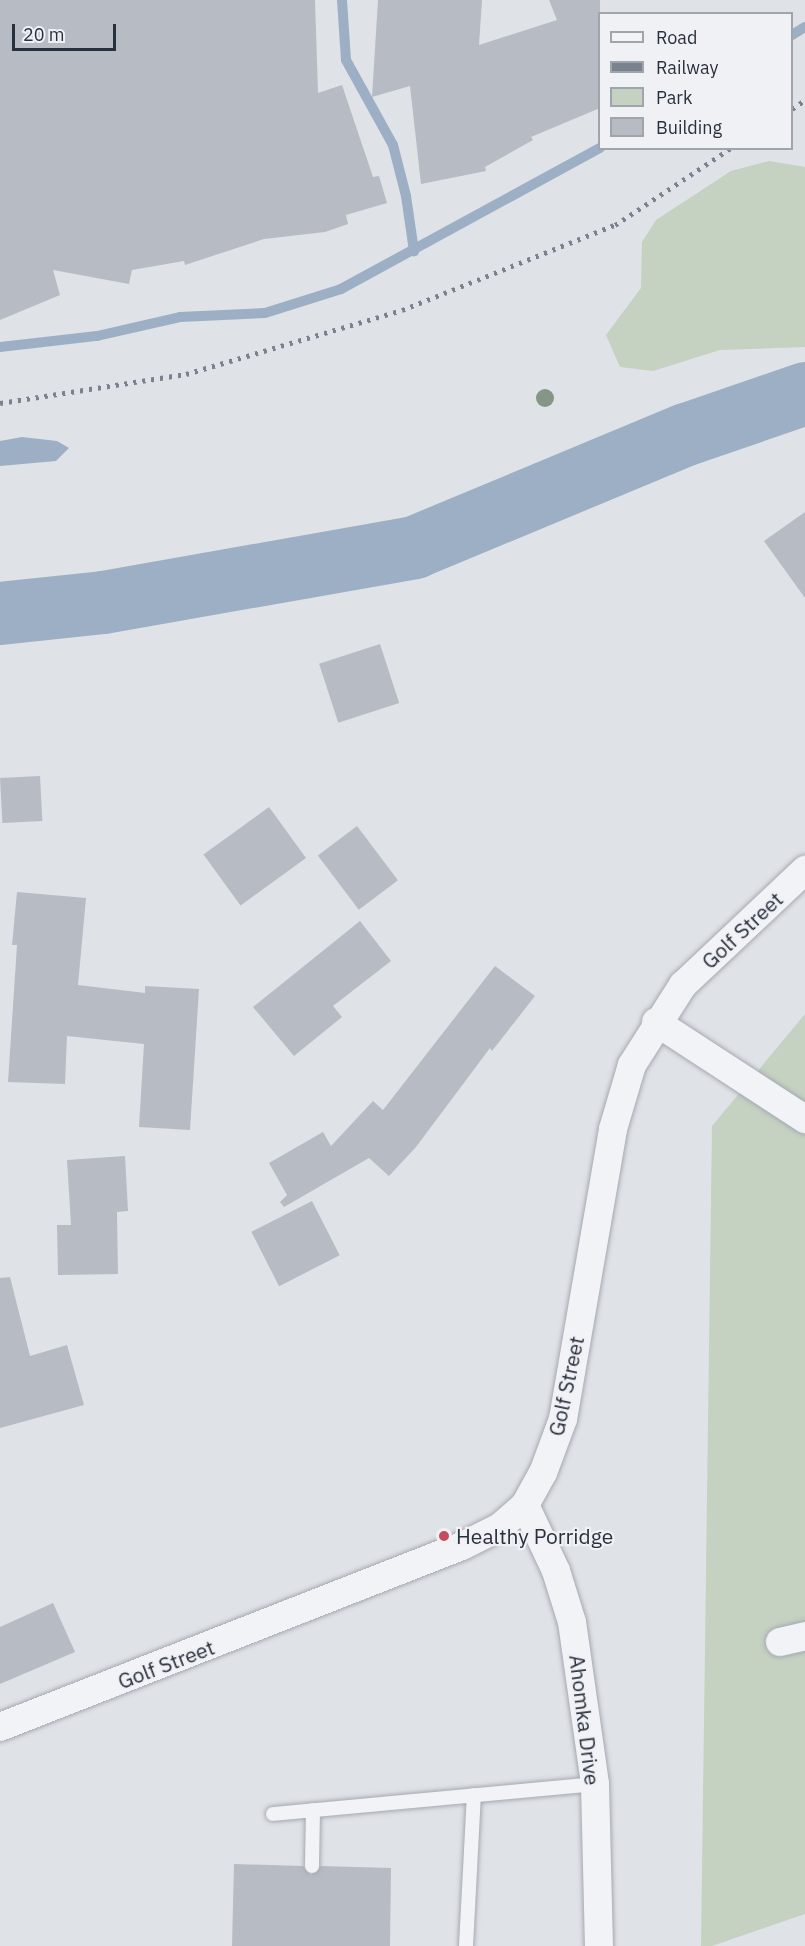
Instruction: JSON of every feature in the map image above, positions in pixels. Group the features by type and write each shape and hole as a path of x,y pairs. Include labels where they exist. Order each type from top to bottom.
{"street":[{"name":"Golf Street","path":"0,1727 462,1546 500,1527 525,1505 543,1473 563,1419 620,1098 632,1065 656,1022 682,985 805,870"},
{"path":"656,1022 805,1119"},
{"name":"Ahomka Drive","path":"525,1505 556,1571 572,1622 595,1784 599,1946"}],"lane":[{"path":"273,1814 595,1784"},
{"path":"466,1946 474,1795"},
{"path":"312,1866 313,1810"}],"green space":[{"path":"769,161 805,167 805,347 720,350 653,371 620,367 606,335 641,288 642,242 656,220 731,171"},
{"path":"805,1014 805,1914 712,1946 701,1946 712,1126"}],"water":[{"path":"22,437 57,441 69,448 56,461 0,466 0,441"}],"building":[{"path":"0,0 315,0 318,93 342,85 373,177 379,176 387,203 346,215 348,224 325,232 264,239 185,265 184,261 132,270 129,284 53,270 60,295 0,320"},
{"path":"378,0 482,0 479,45 557,20 549,0 600,0 598,109 531,137 533,140 485,167 486,171 421,184 410,86 372,97"},
{"path":"805,512 805,598 764,541"},
{"path":"380,644 399,703 338,723 319,664"},
{"path":"40,776 42,821 2,823 0,778"},
{"path":"269,807 306,858 241,906 203,855"},
{"path":"357,826 398,880 359,910 318,855"},
{"path":"17,892 86,898 78,985 145,993 145,986 199,989 190,1130 139,1127 144,1044 67,1036 65,1084 8,1082 17,945 12,945"},
{"path":"360,921 391,961 333,1006 342,1017 294,1056 253,1007"},
{"path":"495,966 535,996 492,1051 490,1048 416,1147 389,1176 369,1158 284,1207 280,1202 287,1195 269,1163 323,1132 331,1146 373,1101 383,1110"},
{"path":"125,1156 128,1211 117,1212 118,1274 58,1275 57,1225 71,1225 67,1160"},
{"path":"312,1201 340,1255 279,1286 251,1232"},
{"path":"10,1277 30,1356 67,1345 84,1405 0,1428 0,1278"},
{"path":"53,1603 75,1652 0,1684 0,1627"},
{"path":"234,1864 303,1866 311,1875 321,1866 391,1868 390,1946 232,1946"}],"waterway":[{"path":"342,0 346,60 393,145 406,196 414,251"},
{"path":"793,34 805,27"},
{"path":"0,347 97,336 180,317 265,313 341,289 598,149"},
{"path":"0,613 103,602 414,547 686,434 805,393"}],"railway":[{"path":"793,108 805,100"},
{"path":"0,403 186,374 402,310 615,225 728,150"}],"place":[{"name":"Healthy Porridge","path":"444,1536"}]}
